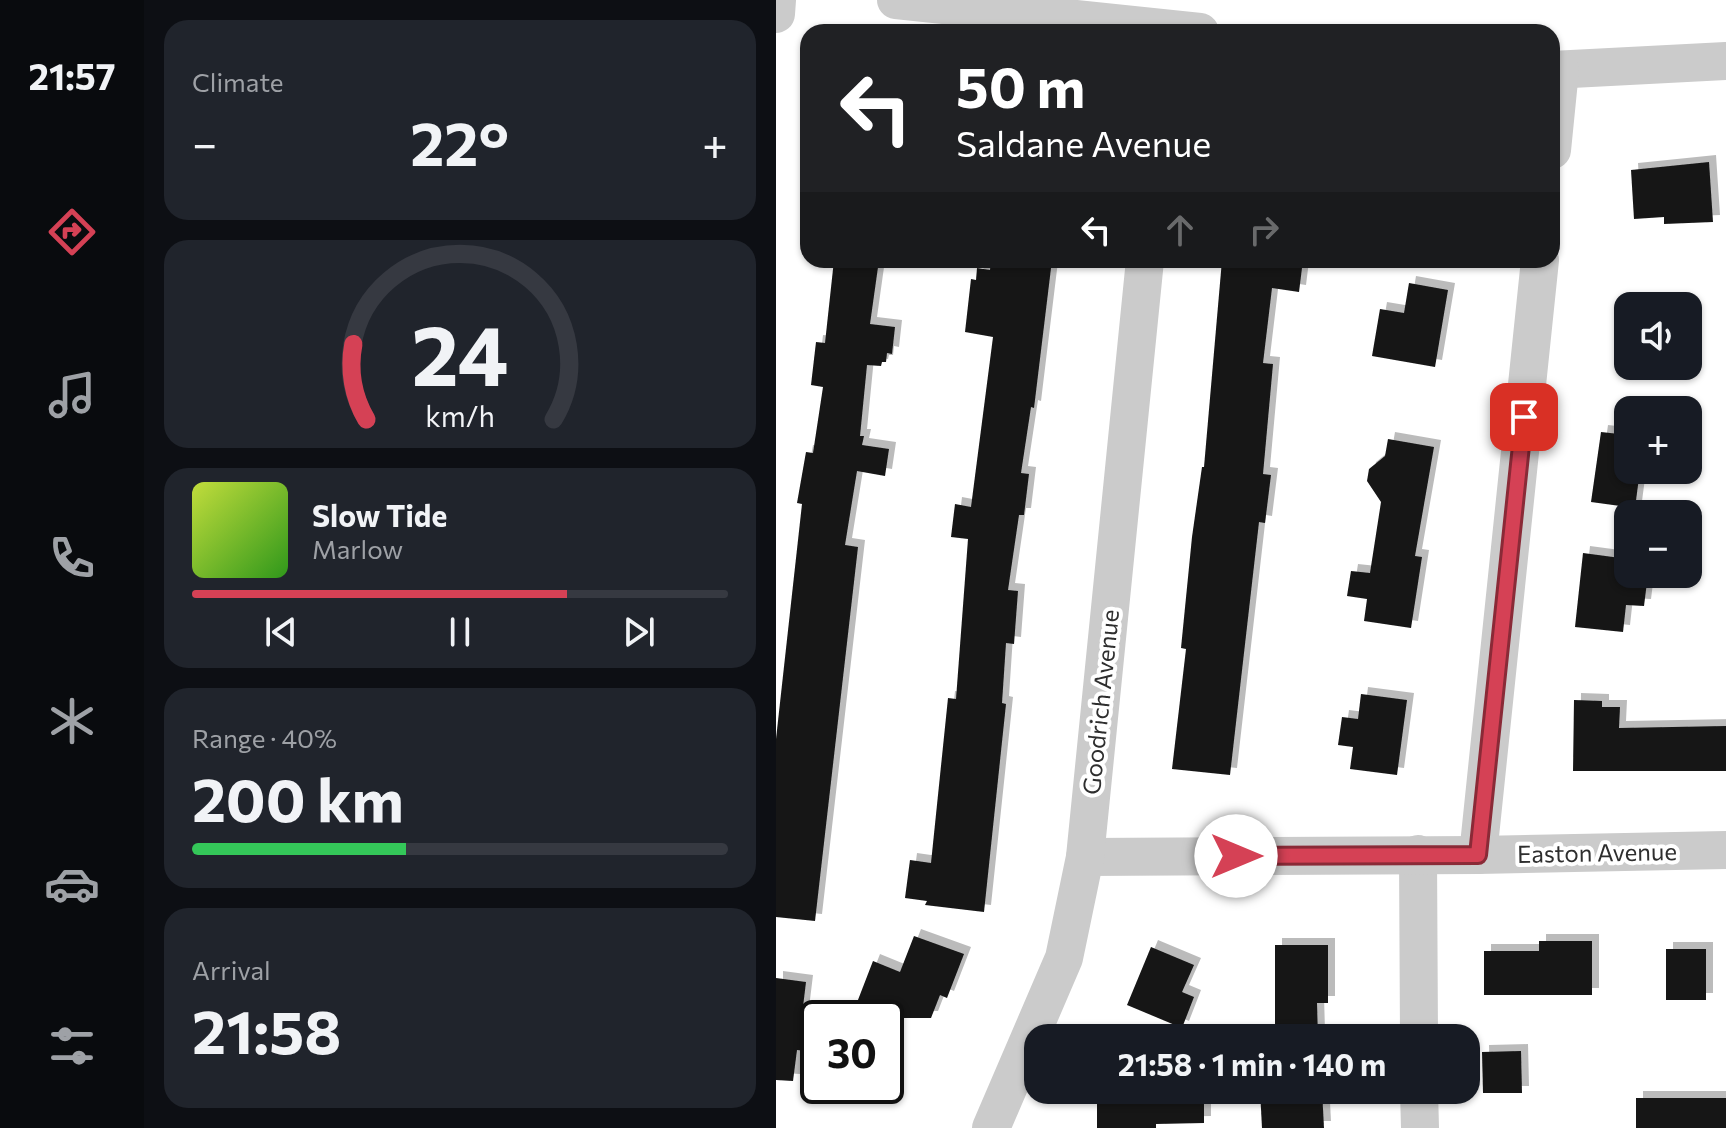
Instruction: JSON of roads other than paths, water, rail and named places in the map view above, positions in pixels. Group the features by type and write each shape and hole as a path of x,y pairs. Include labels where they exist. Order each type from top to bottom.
{"street":[{"path":"776,14 777,0"},
{"path":"896,0 1177,23"},
{"path":"1560,70 1726,61"},
{"name":"Goodrich Avenue","path":"991,1128 1064,958 1085,857 1144,268"},
{"path":"1478,855 1539,268"},
{"name":"Easton Avenue","path":"1085,857 1726,850"},
{"path":"1418,854 1419,1024"},
{"path":"1419,1104 1420,1128"}]}
